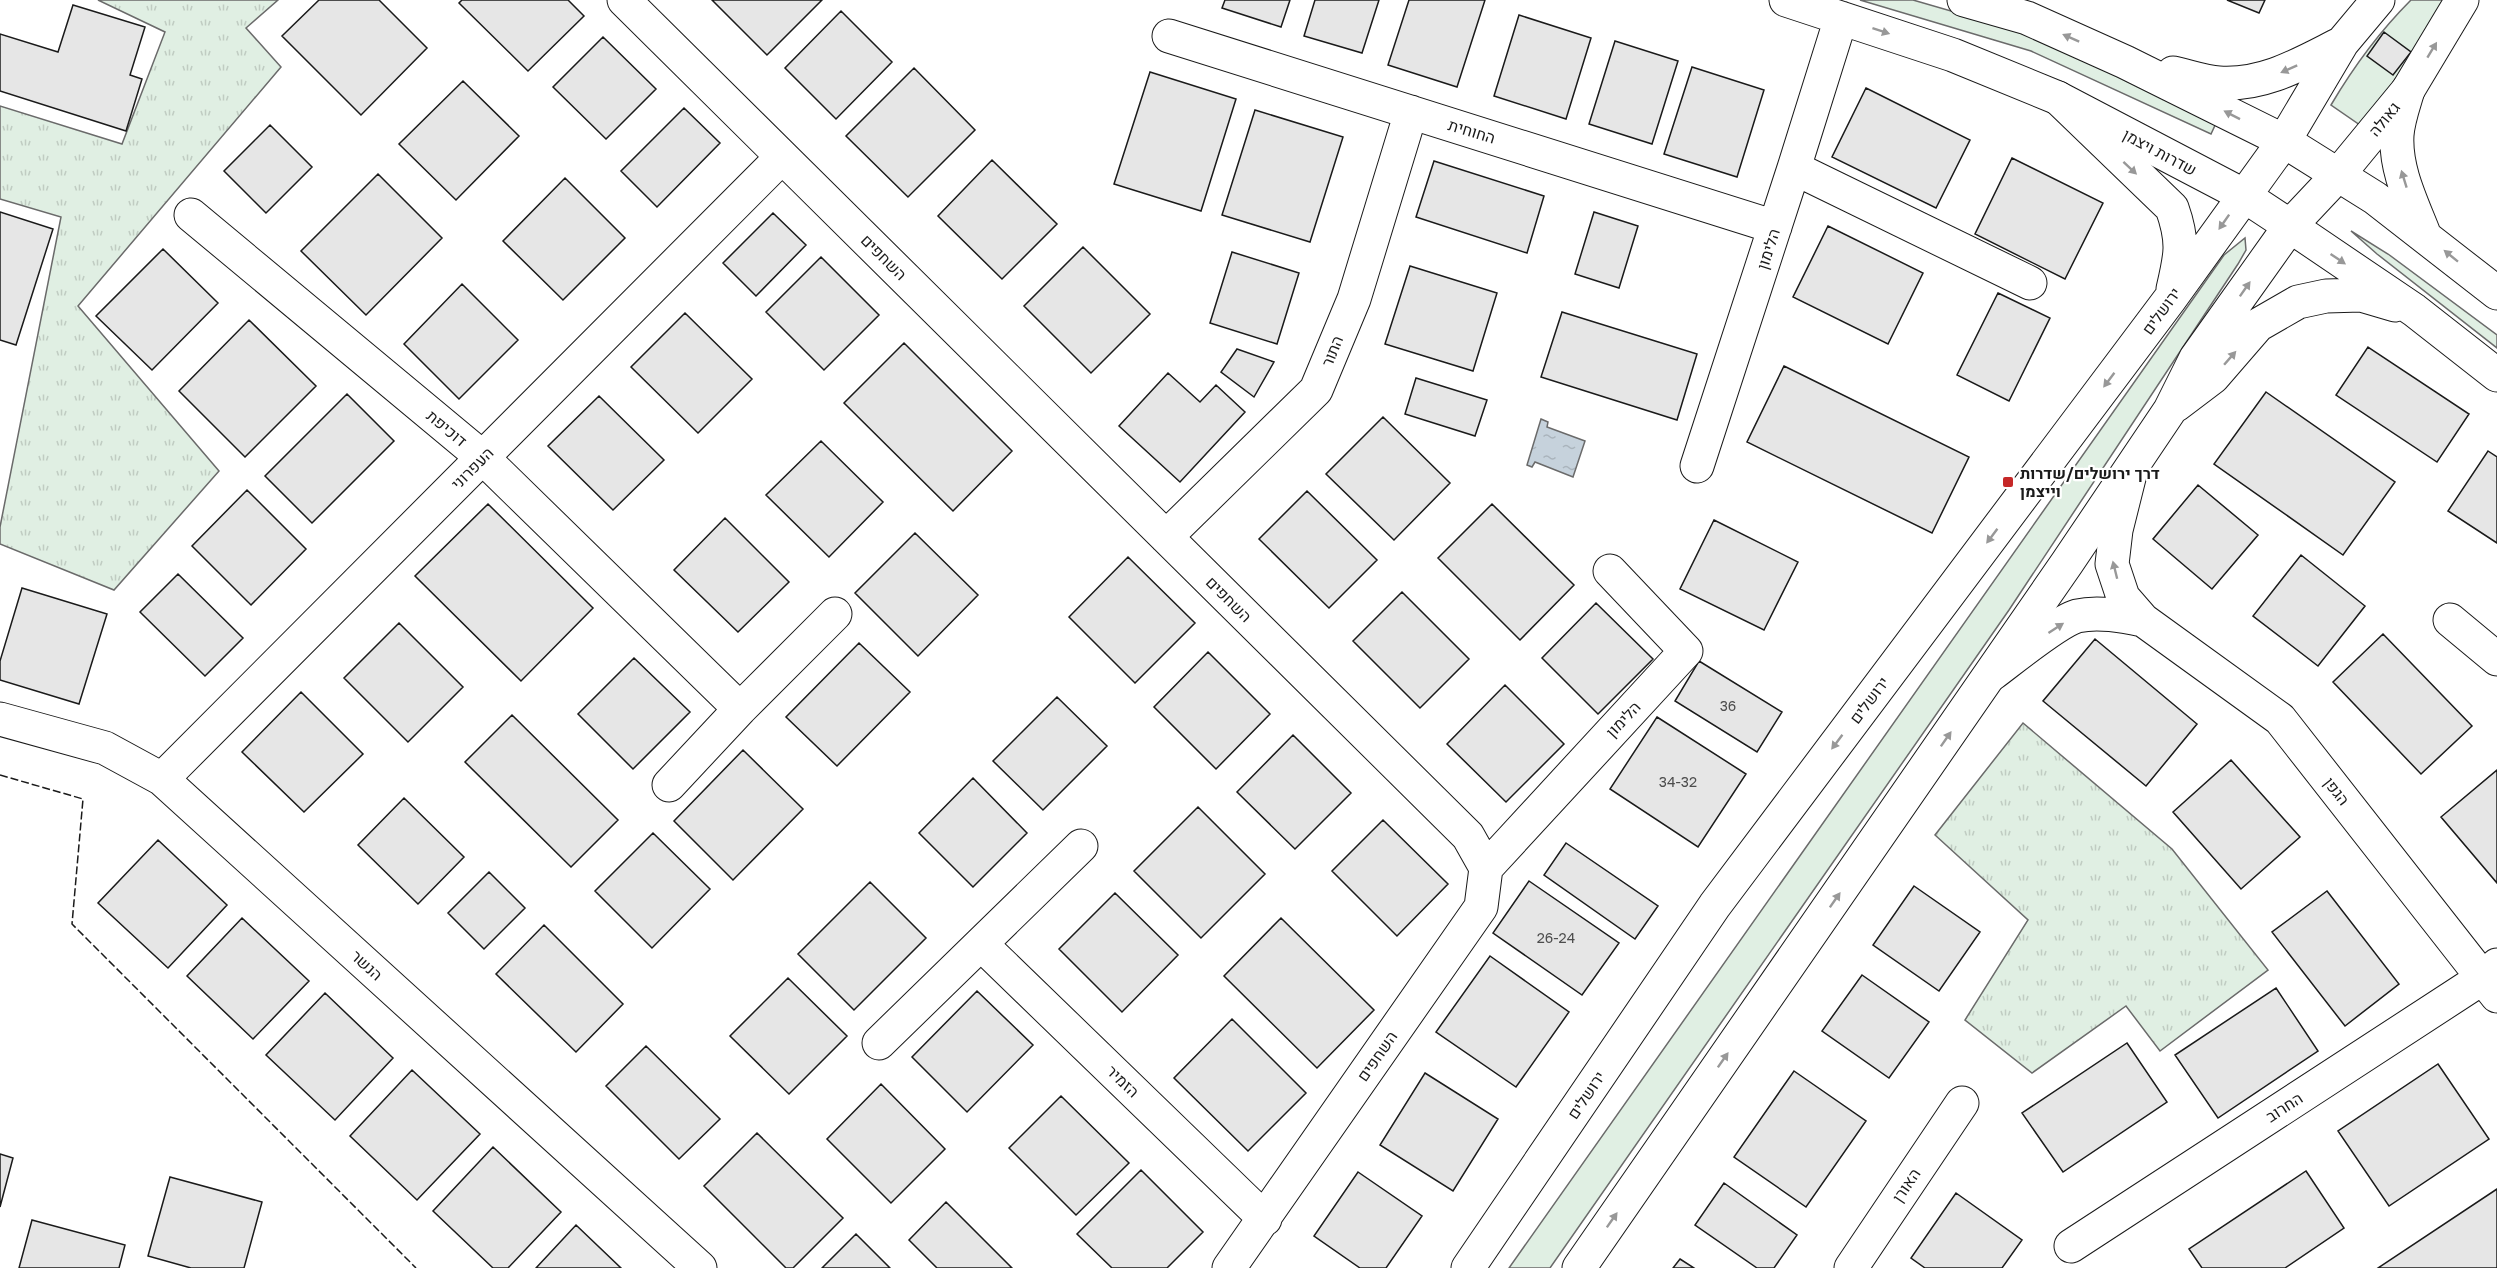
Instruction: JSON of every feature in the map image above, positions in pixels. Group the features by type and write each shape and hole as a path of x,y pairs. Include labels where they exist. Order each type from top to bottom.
{"street":[{"name":"השחפים","path":"624,0 1468,836 1486,868 1480,907 1229,1268"},
{"name":"שדרות ויצמן","path":"1786,0 1953,55 2058,98 2243,195 2414,310 2497,375"},
{"path":"1964,0 2027,18 2125,62 2284,141 2424,234 2497,293"},
{"path":"2284,141 2342,43 2378,0"},
{"name":"גאולה","path":"2290,226 2338,175 2408,90 2462,0"},
{"name":"הלימון","path":"1697,466 1841,18"},
{"name":"החוחית","path":"1169,36 1775,226"},
{"path":"2125,62 2219,83 2259,81 2288,71 2342,43"},
{"path":"2408,90 2397,135 2398,157 2402,178 2424,234"},
{"path":"2058,98 2172,208 2180,232 2180,252 2170,299"},
{"name":"התור","path":"1166,537 1316,390 1354,299 1412,112"},
{"name":"ירושלים","path":"1468,1268 1715,905 2170,299 2284,141"},
{"name":"העפרוני","path":"162,778 782,157"},
{"path":"1794,168 2030,284"},
{"name":"דוכיפת","path":"191,214 483,457 740,709"},
{"path":"1579,1268 2133,466 2170,410 2196,358 2290,226"},
{"path":"2170,410 2213,377 2258,325 2298,302 2326,296 2361,295 2414,310"},
{"name":"הגפן","path":"2133,466 2115,530 2112,564 2123,597 2143,620 2280,718 2493,979"},
{"name":"הלימון","path":"1486,868 1686,651 1610,572"},
{"path":"669,785 740,709 835,614"},
{"name":"הגפן","path":"1991,674 2060,625 2078,616 2120,615 2143,620"},
{"path":"2450,620 2497,659"},
{"name":"הנשר","path":"0,718 105,748 162,778 700,1268"},
{"path":"879,1043 1081,846"},
{"name":"הזמיר","path":"981,944 1265,1219"},
{"name":"החרוב","path":"2071,1246 2493,979"},
{"name":"האורן","path":"1851,1268 1962,1103"}],"green space":[{"path":"98,0 278,0 246,28 281,67 78,306 219,471 114,590 0,544 0,527 61,217 0,199 0,106 122,144 165,32"},
{"path":"1860,0 1913,0 2051,40 2217,121 2211,134 2031,51"},
{"path":"2411,0 2444,0 2393,86 2360,125 2331,105 2368,50"},
{"path":"2351,231 2388,254 2497,335 2497,348 2377,254"},
{"path":"2245,238 2246,250 2238,264 2009,610 1550,1268 1509,1268 2224,255"},
{"path":"2023,723 2172,849 2268,970 2160,1051 2126,1006 2032,1073 1965,1020 2028,920 1935,835"}],"water":[{"path":"1541,419 1548,422 1547,427 1585,441 1573,477 1535,462 1532,467 1527,465"}],"building":[{"path":"319,0 379,0 427,48 361,115 282,36"},
{"path":"462,0 568,0 584,16 528,71 459,3"},
{"path":"712,0 822,0 767,55"},
{"path":"1225,0 1290,0 1281,27 1222,8"},
{"path":"1315,0 1379,0 1362,53 1304,36"},
{"path":"1409,0 1485,0 1457,87 1388,65"},
{"path":"2227,0 2265,0 2259,13"},
{"path":"73,5 145,27 130,75 142,79 126,131 0,91 0,34 58,52"},
{"path":"841,11 892,62 836,119 785,68"},
{"path":"1519,15 1591,38 1566,119 1494,96"},
{"path":"2384,32 2411,52 2393,75 2367,56"},
{"path":"603,37 656,89 606,139 553,87"},
{"path":"1615,41 1678,61 1652,144 1589,124"},
{"path":"1692,67 1764,90 1737,177 1664,154"},
{"path":"914,68 975,130 908,197 846,136"},
{"path":"1150,72 1236,99 1201,211 1114,184"},
{"path":"463,81 519,136 456,200 399,144"},
{"path":"1866,88 1970,140 1936,208 1832,157"},
{"path":"684,108 720,143 657,207 621,171"},
{"path":"1255,110 1343,137 1310,242 1222,215"},
{"path":"270,125 312,167 266,213 224,171"},
{"path":"2012,158 2103,203 2065,279 1975,234"},
{"path":"992,160 1057,224 1002,279 938,216"},
{"path":"1434,161 1544,196 1527,253 1416,217"},
{"path":"378,174 442,238 366,315 301,251"},
{"path":"565,178 625,238 563,300 503,241"},
{"path":"0,212 53,229 16,345 0,340"},
{"path":"1594,212 1638,226 1619,288 1575,274"},
{"path":"773,213 806,245 756,296 723,263"},
{"path":"1828,226 1923,273 1888,344 1793,297"},
{"path":"1083,247 1150,314 1091,373 1024,306"},
{"path":"163,249 218,303 152,370 96,316"},
{"path":"1232,252 1299,273 1277,344 1210,323"},
{"path":"821,257 879,315 824,370 766,312"},
{"path":"1410,266 1497,293 1473,371 1385,344"},
{"path":"462,284 518,340 459,399 404,344"},
{"path":"1998,293 2050,318 2009,401 1957,375"},
{"path":"1562,312 1697,354 1677,420 1541,377"},
{"path":"685,313 752,379 698,433 631,367"},
{"path":"249,320 316,386 245,457 179,391"},
{"path":"904,343 1012,451 953,511 844,403"},
{"path":"2368,347 2469,414 2437,462 2336,395"},
{"path":"1237,349 1274,362 1254,397 1221,372"},
{"path":"1784,366 1969,457 1932,533 1747,442"},
{"path":"1168,373 1200,402 1216,385 1245,412 1180,482 1119,426"},
{"path":"1416,378 1487,400 1475,436 1405,414"},
{"path":"2266,392 2395,482 2343,555 2214,464"},
{"path":"347,394 394,441 312,523 265,476"},
{"path":"599,396 664,460 613,510 548,446"},
{"path":"1383,417 1450,483 1394,540 1326,474"},
{"path":"821,441 883,502 829,557 766,495"},
{"path":"2488,451 2497,457 2497,543 2448,511"},
{"path":"2198,485 2258,535 2212,589 2153,539"},
{"path":"247,490 306,549 251,605 192,546"},
{"path":"1307,491 1377,560 1329,608 1259,539"},
{"path":"488,504 593,608 521,681 415,576"},
{"path":"1492,504 1574,585 1520,640 1438,558"},
{"path":"725,518 789,582 738,632 674,570"},
{"path":"1714,520 1798,562 1764,630 1680,589"},
{"path":"915,533 978,595 918,656 855,593"},
{"path":"2301,555 2365,606 2318,666 2253,616"},
{"path":"1128,557 1195,623 1135,683 1069,617"},
{"path":"178,574 243,638 205,676 140,612"},
{"path":"22,588 107,614 79,704 0,680 0,661"},
{"path":"1402,592 1469,659 1420,708 1353,641"},
{"path":"1596,603 1653,659 1598,714 1542,658"},
{"path":"399,623 463,687 408,742 344,678"},
{"path":"2383,634 2472,726 2421,774 2333,682"},
{"path":"2095,639 2197,724 2146,786 2043,701"},
{"path":"859,643 910,692 837,766 786,717"},
{"path":"1208,652 1270,714 1216,769 1154,707"},
{"path":"634,658 690,712 633,769 578,714"},
{"path":"1699,661 1782,712 1757,752 1675,701"},
{"path":"1505,685 1564,744 1506,802 1447,744"},
{"path":"301,692 363,754 304,812 242,752"},
{"path":"1057,697 1107,746 1043,810 993,761"},
{"path":"512,715 618,820 571,867 465,762"},
{"path":"1657,717 1746,774 1698,847 1610,789"},
{"path":"1293,735 1351,793 1295,849 1237,792"},
{"path":"743,750 803,809 733,880 674,821"},
{"path":"2231,760 2300,837 2241,889 2173,812"},
{"path":"2497,770 2497,883 2441,817"},
{"path":"973,778 1027,833 973,887 919,833"},
{"path":"404,798 464,857 418,904 358,845"},
{"path":"1198,807 1265,874 1201,938 1134,871"},
{"path":"1383,820 1448,884 1397,936 1332,871"},
{"path":"653,833 710,889 652,948 595,891"},
{"path":"158,840 227,905 168,968 98,903"},
{"path":"1566,843 1658,906 1635,939 1544,875"},
{"path":"489,872 525,908 484,949 448,913"},
{"path":"1529,881 1619,943 1582,995 1493,933"},
{"path":"870,882 926,938 854,1010 798,954"},
{"path":"1914,886 1980,932 1939,991 1873,945"},
{"path":"2327,891 2399,984 2345,1026 2272,932"},
{"path":"1115,893 1178,955 1122,1012 1059,949"},
{"path":"242,918 309,981 253,1039 187,976"},
{"path":"1281,918 1374,1010 1317,1068 1224,976"},
{"path":"544,925 623,1004 576,1052 496,974"},
{"path":"1490,956 1569,1012 1516,1087 1436,1032"},
{"path":"1862,975 1929,1022 1889,1078 1822,1031"},
{"path":"788,978 847,1036 789,1094 730,1036"},
{"path":"2276,988 2318,1051 2218,1118 2175,1055"},
{"path":"977,991 1033,1045 967,1112 912,1057"},
{"path":"325,993 393,1058 335,1120 266,1055"},
{"path":"1232,1019 1306,1093 1248,1151 1174,1078"},
{"path":"2127,1043 2167,1102 2063,1172 2022,1113"},
{"path":"646,1046 720,1119 679,1159 606,1086"},
{"path":"2438,1064 2489,1139 2389,1206 2338,1131"},
{"path":"412,1070 480,1134 417,1200 350,1136"},
{"path":"1794,1071 1866,1121 1806,1207 1734,1157"},
{"path":"1425,1073 1498,1119 1453,1191 1380,1145"},
{"path":"881,1084 945,1149 891,1203 827,1139"},
{"path":"1061,1096 1129,1163 1076,1215 1009,1148"},
{"path":"757,1133 843,1218 793,1268 786,1268 704,1186"},
{"path":"493,1147 561,1212 508,1268 493,1268 433,1211"},
{"path":"0,1154 13,1158 0,1207"},
{"path":"1141,1170 1203,1232 1167,1268 1112,1268 1077,1234"},
{"path":"2306,1171 2344,1228 2285,1268 2202,1268 2189,1249"},
{"path":"1358,1172 1422,1216 1386,1268 1360,1268 1314,1236"},
{"path":"170,1177 262,1202 244,1268 191,1268 148,1256"},
{"path":"1724,1183 1797,1235 1774,1268 1757,1268 1695,1225"},
{"path":"2497,1189 2497,1268 2378,1268"},
{"path":"1956,1193 2022,1240 2002,1268 1925,1268 1911,1258"},
{"path":"946,1202 1012,1268 937,1268 909,1240"},
{"path":"32,1220 125,1245 119,1268 19,1268"},
{"path":"576,1225 621,1268 536,1268"},
{"path":"856,1234 890,1268 822,1268"},
{"path":"1680,1259 1694,1268 1673,1268"}],"fence":[{"path":"0,775 83,799 72,924 416,1268"}],"place":[{"name":"דרך ירושלים/שדרות וייצמן","path":"2008,482"}]}
